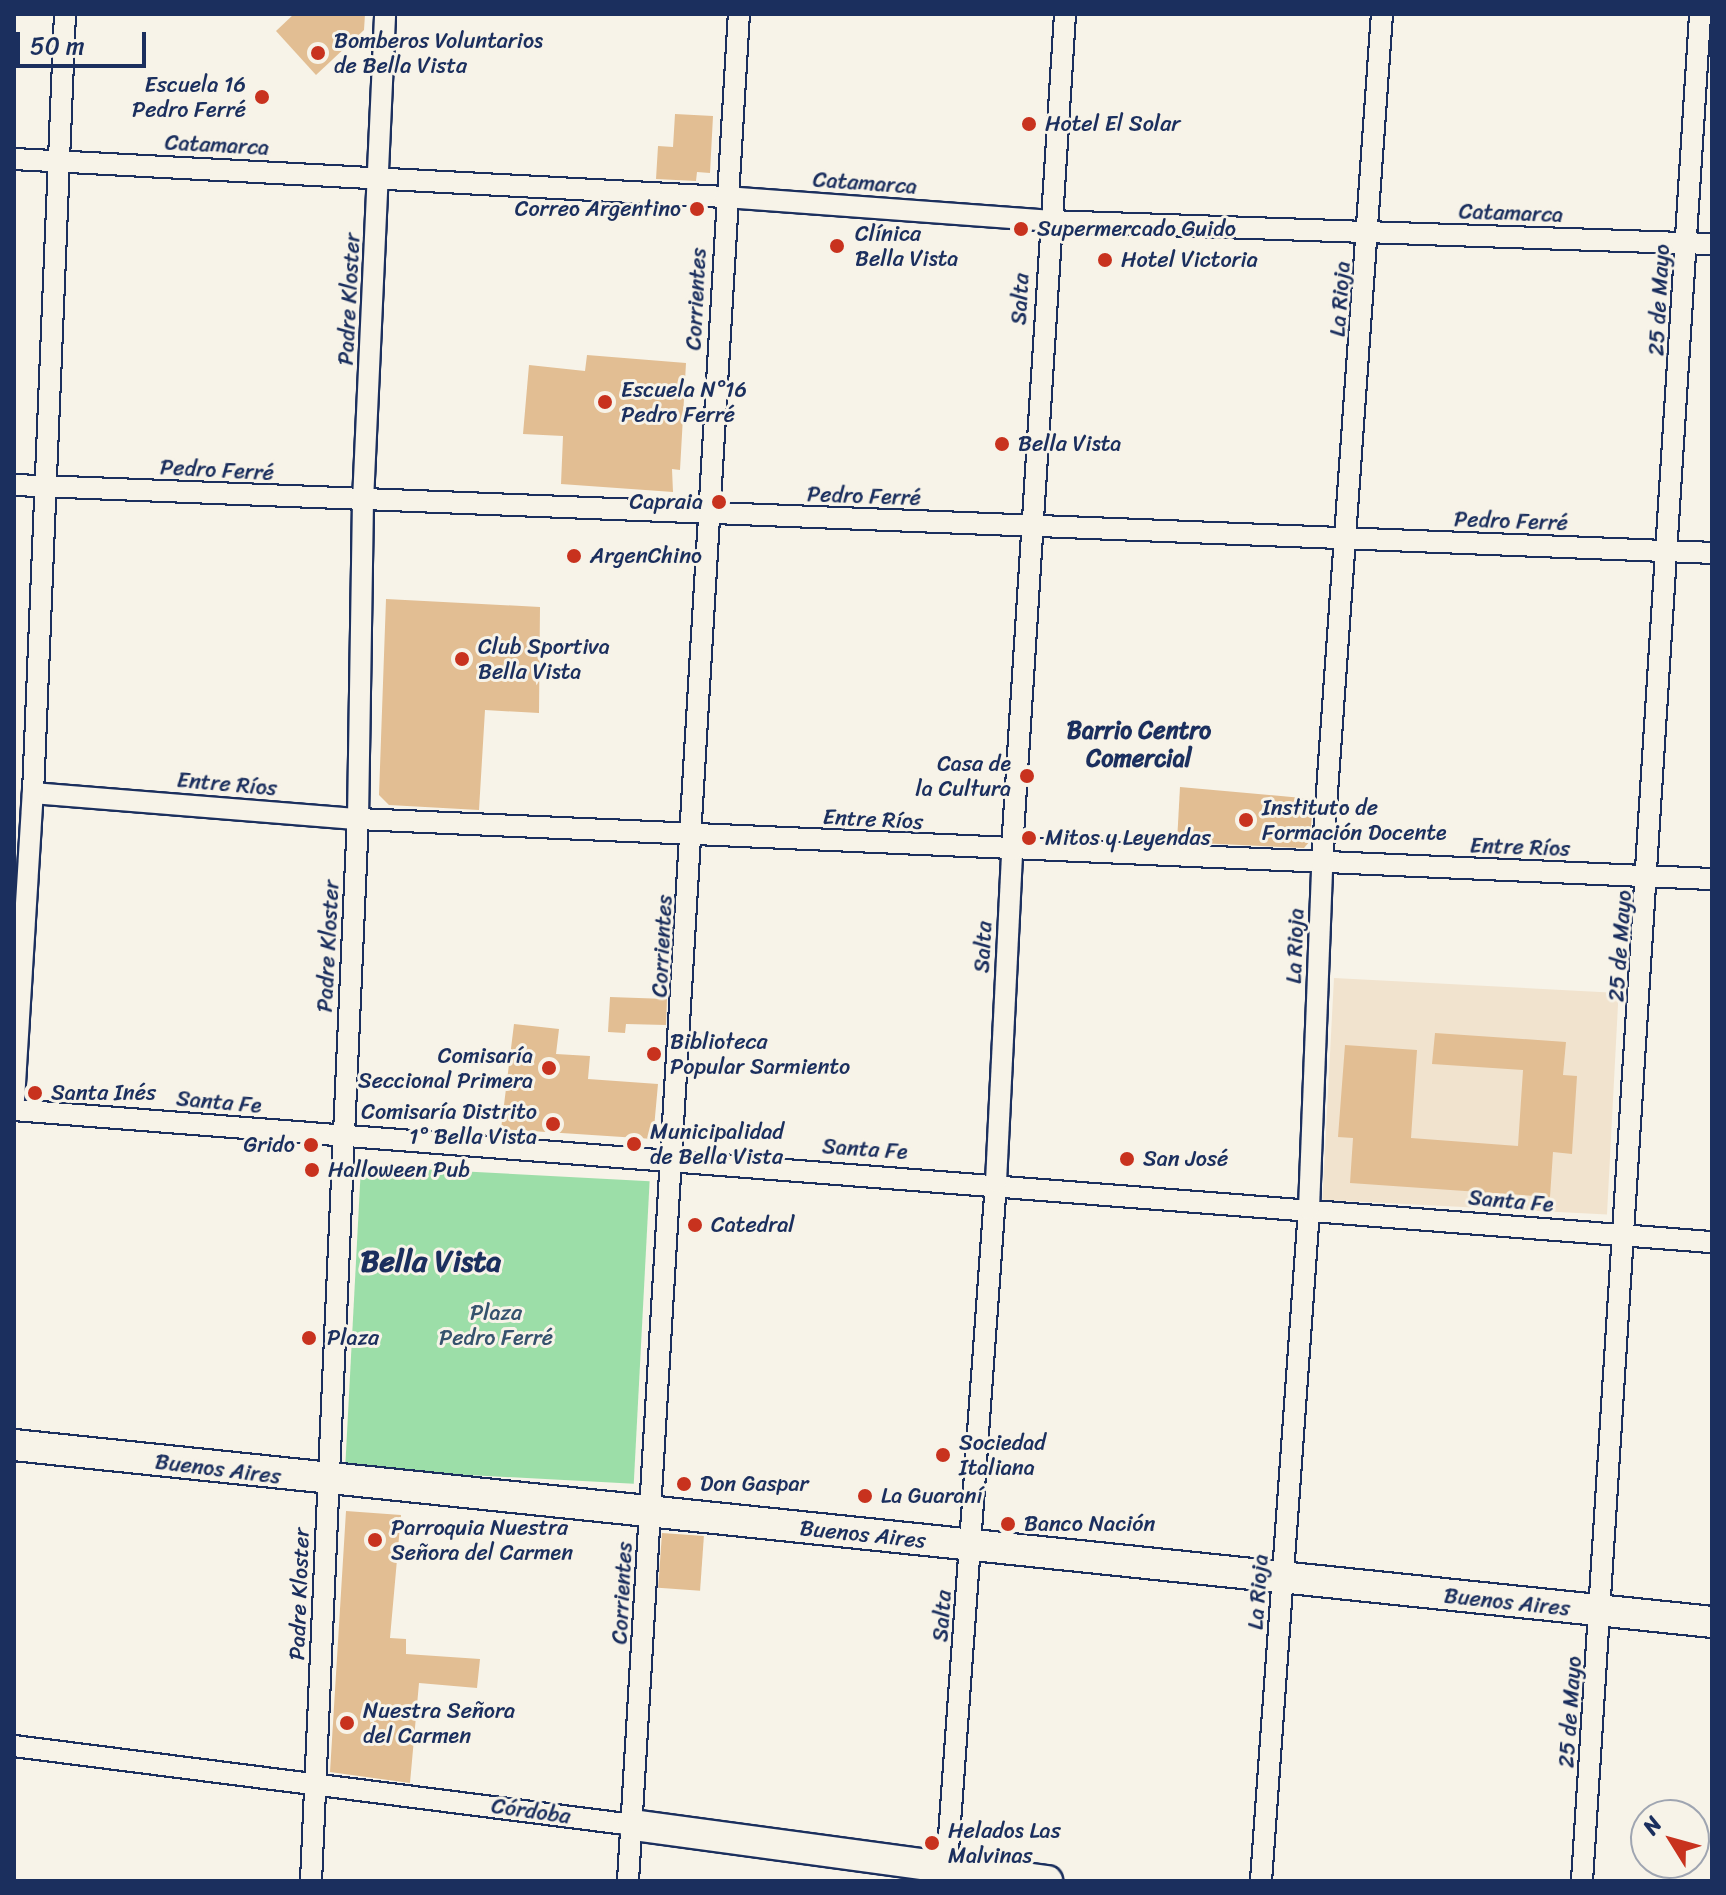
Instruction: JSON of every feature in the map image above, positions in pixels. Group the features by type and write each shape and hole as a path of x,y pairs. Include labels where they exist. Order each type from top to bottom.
{"street":[{"path":"14,1100 33,793 43,487 65,14"},
{"name":"Padre Kloster","path":"311,1881 358,819 363,501 385,14"},
{"name":"Corrientes","path":"628,1881 674,1159 725,197 739,14"},
{"name":"Salta","path":"946,1874 996,1182 1049,221 1065,14"},
{"name":"La Rioja","path":"1261,1881 1309,1209 1322,863 1369,233 1382,14"},
{"name":"25 de Mayo","path":"1582,1881 1670,551 1700,14"},
{"name":"Catamarca","path":"14,159 725,197 1049,221 1712,244"},
{"name":"Pedro Ferré","path":"14,485 1712,553"},
{"name":"Entre Ríos","path":"33,793 358,819 1712,879"},
{"name":"Santa Fe","path":"14,1110 996,1182 1712,1242"},
{"name":"Buenos Aires","path":"14,1445 328,1482 650,1511 1283,1580 1712,1622"},
{"name":"Córdoba","path":"14,1746 633,1825 946,1874 1047,1881"}],"shaded area":[{"path":"1334,978 1619,993 1607,1215 1322,1200"}],"green space":[{"name":"Plaza Pedro Ferré","path":"361,1166 650,1181 634,1484 345,1469"}],"building":[{"name":"Bomberos Voluntarios de Bella Vista","path":"294,14 365,14 364,30 316,75 276,31"},
{"name":"Correo Argentino","path":"675,114 713,116 710,173 697,172 696,181 656,179 658,146 673,147"},
{"name":"Escuela N°16 Pedro Ferré","path":"587,355 686,363 680,470 672,469 673,492 561,484 563,436 523,434 529,365 585,371"},
{"name":"Club Sportiva Bella Vista","path":"386,599 540,607 539,713 485,710 479,810 389,805 379,795"},
{"name":"Instituto de Formación Docente","path":"1180,787 1313,799 1310,841 1304,848 1177,842"},
{"name":"Biblioteca Popular Sarmiento","path":"610,997 667,999 666,1025 626,1024 625,1033 608,1032"},
{"name":"Comisaría Seccional Primera","path":"514,1024 559,1029 556,1054 590,1056 588,1079 658,1084 653,1139 501,1129"},
{"path":"1435,1033 1566,1042 1563,1075 1577,1076 1572,1154 1553,1152 1550,1197 1350,1183 1353,1138 1338,1137 1345,1045 1417,1050 1411,1138 1518,1146 1523,1070 1432,1064"},
{"path":"346,1511 401,1515 390,1638 406,1639 406,1654 480,1659 477,1688 419,1683 410,1783 330,1772"},
{"path":"662,1533 704,1536 700,1591 658,1588"}],"place":[{"name":"Bomberos Voluntarios de Bella Vista","path":"318,53"},
{"name":"Escuela 16 Pedro Ferré","path":"262,97"},
{"name":"Hotel El Solar","path":"1029,124"},
{"name":"Correo Argentino","path":"697,209"},
{"name":"Supermercado Guido","path":"1021,229"},
{"name":"Clínica Bella Vista","path":"837,246"},
{"name":"Hotel Victoria","path":"1105,260"},
{"name":"Escuela N°16 Pedro Ferré","path":"605,402"},
{"name":"Bella Vista","path":"1002,444"},
{"name":"Capraia","path":"719,502"},
{"name":"ArgenChino","path":"574,556"},
{"name":"Club Sportiva Bella Vista","path":"462,659"},
{"name":"Casa de la Cultura","path":"1027,776"},
{"name":"Instituto de Formación Docente","path":"1246,820"},
{"name":"Mitos y Leyendas","path":"1029,838"},
{"name":"Biblioteca Popular Sarmiento","path":"654,1054"},
{"name":"Comisaría Seccional Primera","path":"549,1068"},
{"name":"Santa Inés","path":"35,1093"},
{"name":"Comisaría Distrito 1° Bella Vista","path":"553,1124"},
{"name":"Municipalidad de Bella Vista","path":"634,1144"},
{"name":"Grido","path":"311,1145"},
{"name":"San José","path":"1127,1159"},
{"name":"Halloween Pub","path":"312,1170"},
{"name":"Catedral","path":"695,1225"},
{"name":"Plaza","path":"309,1338"},
{"name":"Sociedad Italiana","path":"943,1455"},
{"name":"Don Gaspar","path":"684,1484"},
{"name":"La Guaraní","path":"865,1496"},
{"name":"Banco Nación","path":"1008,1524"},
{"name":"Parroquia Nuestra Señora del Carmen","path":"375,1540"},
{"name":"Nuestra Señora del Carmen","path":"347,1723"},
{"name":"Helados Las Malvinas","path":"932,1843"}],"district":[{"name":"Barrio Centro Comercial","path":"1139,745"},
{"name":"Bella Vista","path":"431,1261"}]}
